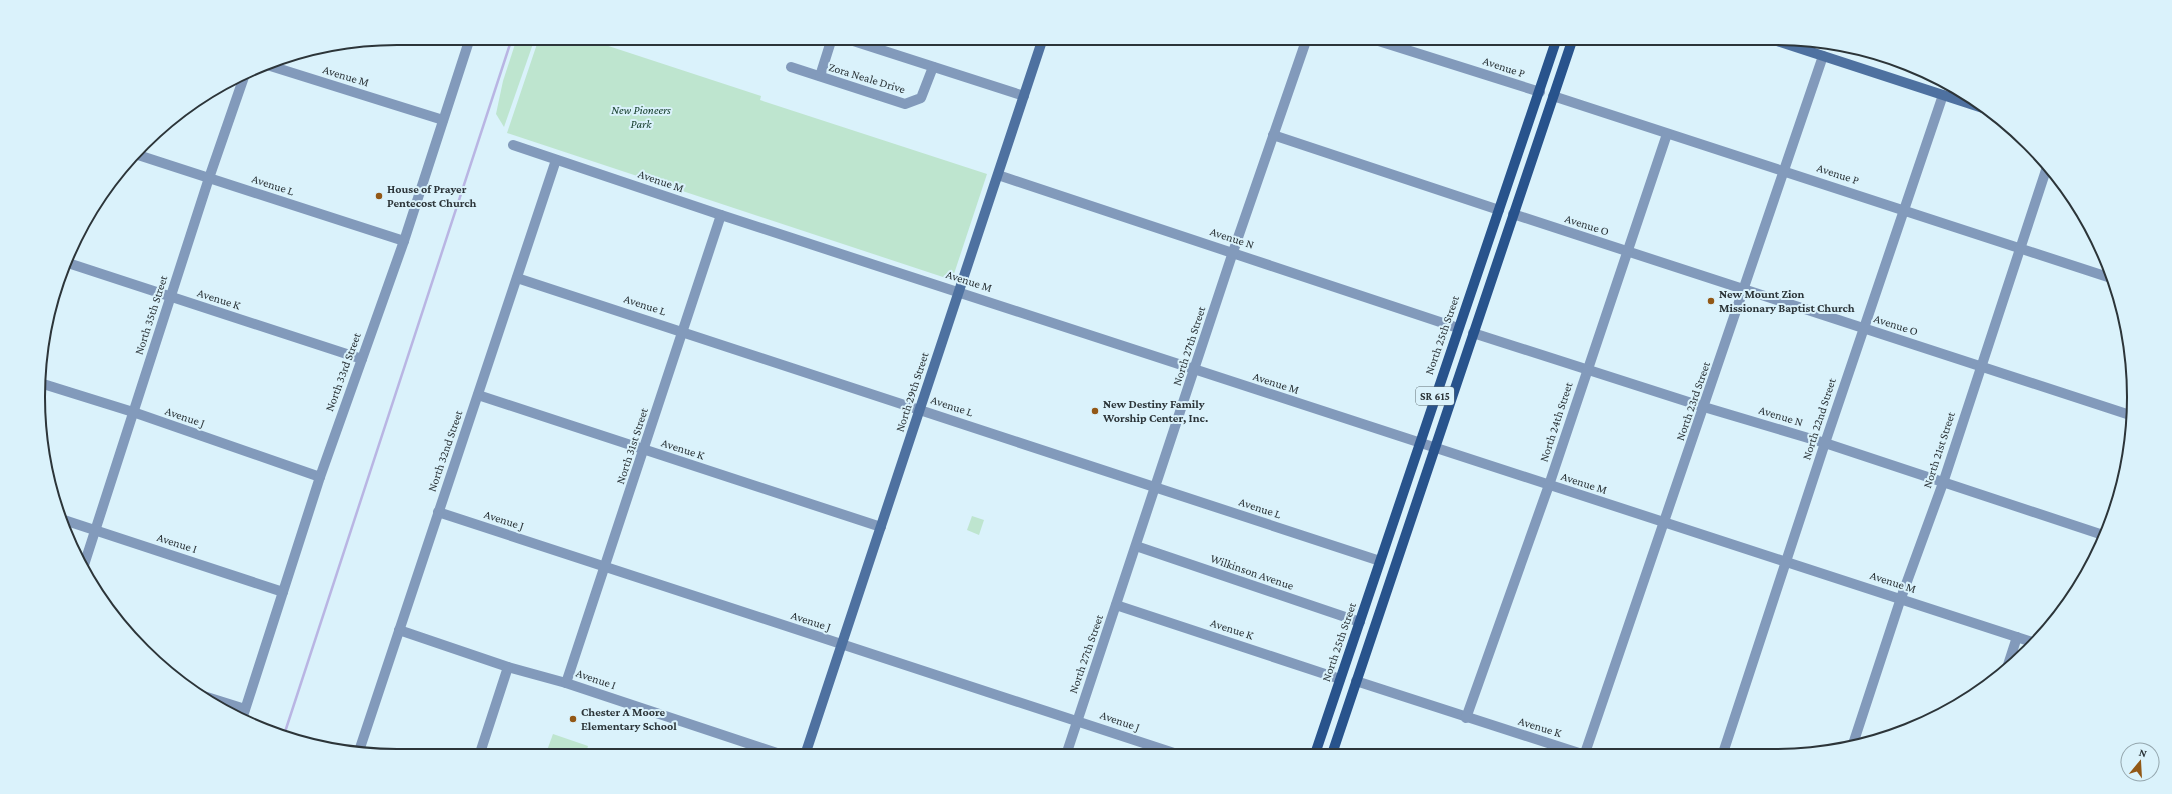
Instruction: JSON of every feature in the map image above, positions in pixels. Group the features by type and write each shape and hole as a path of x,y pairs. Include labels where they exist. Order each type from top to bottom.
{"main road":[{"name":"North 25th Street","path":"1317,749 1555,45"},
{"name":"SR 615","path":"1334,749 1571,45"},
{"path":"1513,214 1509,207 1510,199 1534,129 1532,115"},
{"path":"1356,681 1352,664 1376,593 1374,579"}],"street":[{"name":"North 33rd Street","path":"244,712 320,477 404,241 468,45"},
{"name":"Zora Neale Drive","path":"820,76 830,45"},
{"path":"866,45 1024,96"},
{"name":"North 29th Street","path":"807,749 1041,45"},
{"name":"North 27th Street","path":"1068,749 1233,252 1305,45"},
{"name":"Avenue P","path":"1390,45 1540,92"},
{"path":"1792,46 1971,104"},
{"name":"North 23rd Street","path":"1586,749 1745,289 1823,56"},
{"name":"Avenue M","path":"275,67 443,120"},
{"name":"Zora Neale Drive","path":"791,67 905,104 921,98 934,67"},
{"name":"North 35th Street","path":"85,561 209,178 243,80"},
{"name":"North 22nd Street","path":"1724,749 1825,443 1943,95"},
{"name":"Avenue P","path":"1553,96 1667,134 1785,170 2105,276"},
{"name":"North 24th Street","path":"1466,718 1549,485 1667,134"},
{"path":"1273,135 1499,210"},
{"name":"Avenue M","path":"513,145 721,216 959,292 1665,523 1901,598 2029,641"},
{"name":"Avenue L","path":"141,156 404,241"},
{"name":"North 32nd Street","path":"360,747 556,160"},
{"name":"North 21st Street","path":"1854,740 1901,598 1943,483 1980,366 2045,172"},
{"name":"Avenue N","path":"998,175 1458,328"},
{"name":"Avenue O","path":"1513,214 2126,414"},
{"name":"North 31st Street","path":"566,683 721,216"},
{"name":"Avenue K","path":"71,264 362,359"},
{"name":"Avenue L","path":"517,278 684,331 1380,561"},
{"name":"Avenue N","path":"1473,333 1704,407 1825,443 2099,534"},
{"name":"Avenue J","path":"46,385 133,412 320,477"},
{"name":"Avenue K","path":"478,395 881,527"},
{"name":"Avenue J","path":"438,512 605,568 1162,749"},
{"name":"Avenue I","path":"68,521 283,592"},
{"name":"Wilkinson Avenue","path":"1136,546 1360,622"},
{"name":"Avenue K","path":"1116,605 1340,678"},
{"name":"Avenue I","path":"399,630 508,667 566,683 766,749"},
{"path":"2010,659 2017,637"},
{"path":"481,749 508,667"},
{"name":"Avenue K","path":"1356,681 1466,718 1566,749"},
{"path":"228,706 244,712"}],"green space":[{"path":"515,45 533,45 504,127 496,114 503,81"},
{"name":"New Pioneers Park","path":"537,45 605,45 761,96 760,100 987,174 952,280 507,133"},
{"path":"972,516 984,520 979,535 967,530"},
{"path":"553,734 588,746 587,749 548,749"}],"waterway":[{"path":"285,730 510,45"}],"place":[{"name":"House of Prayer Pentecost Church","path":"379,196"},
{"name":"New Mount Zion Missionary Baptist Church","path":"1711,301"},
{"name":"New Destiny Family Worship Center, Inc.","path":"1095,411"},
{"name":"Chester A Moore Elementary School","path":"573,719"}]}
